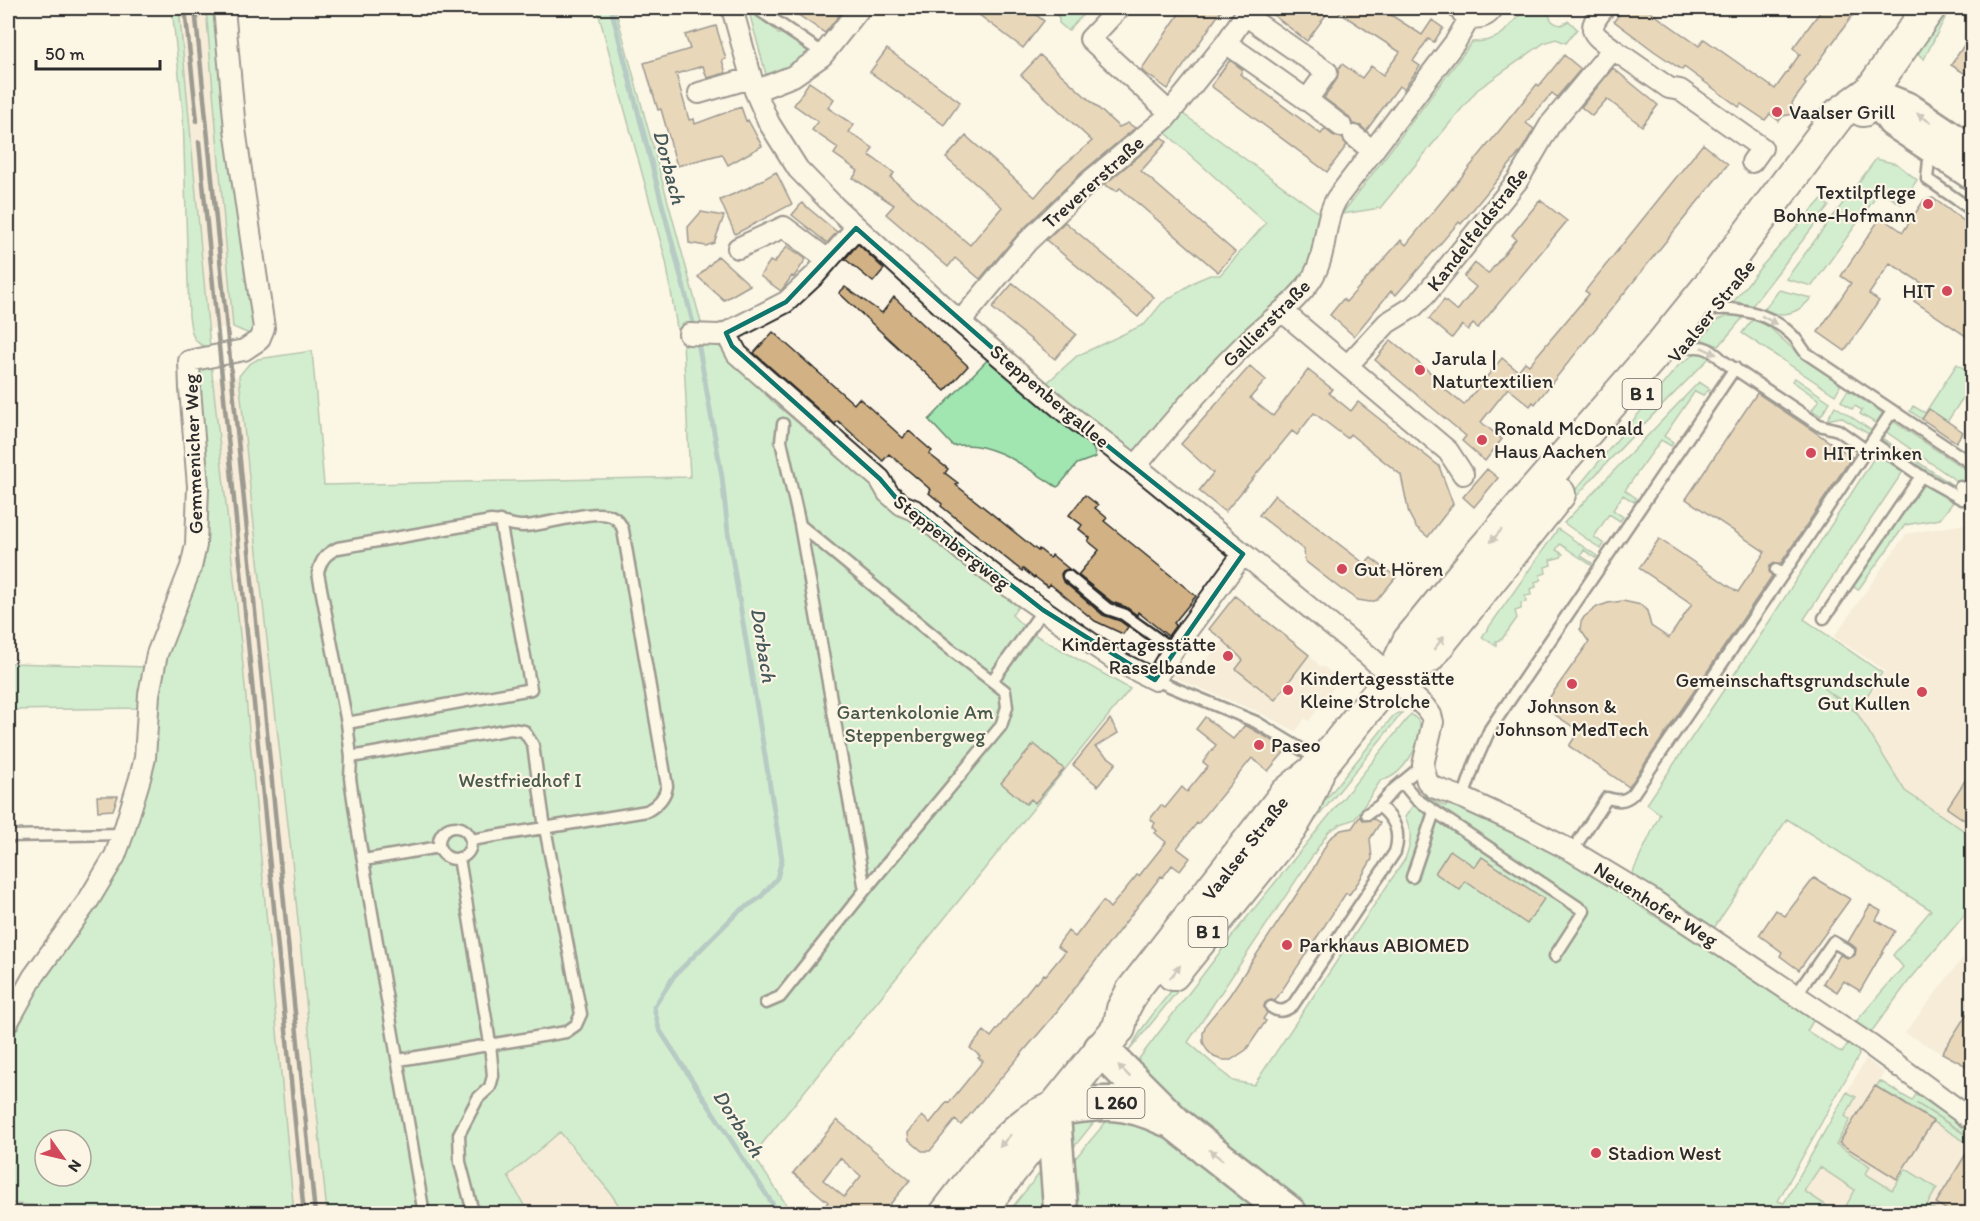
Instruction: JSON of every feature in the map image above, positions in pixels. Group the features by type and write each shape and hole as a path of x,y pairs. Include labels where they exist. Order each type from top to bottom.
{"highway":[{"name":"L 260","path":"1110,1038 1176,1124"},
{"name":"L 260","path":"1053,1108 1102,1102 1150,1112 1176,1124 1290,1214"},
{"path":"1053,1108 1061,1214"}],"main road":[{"name":"Vaalser Straße","path":"1392,677 1428,657 1713,309 1859,121 1870,92 1929,8"},
{"name":"Vaalser Straße","path":"977,1214 1034,1141 1053,1108 1110,1038 1133,990 1286,794 1322,763 1392,677 1409,641 1480,554 1659,348 1710,285 1839,114 1870,92"},
{"name":"Vaalser Straße","path":"946,1214 1018,1127 1036,1115 1053,1108"}],"street":[{"name":"Gemmenicher Weg","path":"8,1022 33,976 104,876 123,834 145,758 147,710 157,654 191,567 196,545 198,486 189,361 244,350 260,340 264,328 235,129 224,8"},
{"name":"Steppenbergallee","path":"732,8 754,85 769,123 798,169 856,228 960,322 1064,411 1136,466 1392,677"},
{"path":"699,93 754,85 793,76 824,54 860,8"},
{"path":"1119,8 1090,39 1170,113"},
{"name":"Gallierstraße","path":"1136,466 1213,376 1313,278 1325,245 1332,206 1456,42 1464,12 1483,17 1493,8"},
{"path":"1604,8 1592,25 1594,35 1669,88 1680,90 1762,148 1752,162"},
{"name":"Trevererstraße","path":"960,322 1026,243 1089,182 1170,113 1226,43 1245,15 1327,72 1307,100"},
{"path":"1226,43 1307,100 1373,151"},
{"name":"Kandelfeldstraße","path":"1347,366 1387,323 1413,307 1433,286 1518,180 1550,125 1613,49"},
{"path":"1870,92 1892,122 1972,175"},
{"path":"1870,92 1908,106 1972,150"},
{"path":"738,248 784,226 828,260"},
{"path":"689,334 718,334 786,302 856,228"},
{"path":"1282,310 1448,451 1462,474"},
{"name":"Steppenbergweg","path":"718,334 737,354 880,479 888,493 902,505 916,511 964,552 1042,610 1115,660 1155,680"},
{"path":"1155,680 1173,650 1243,554"},
{"path":"1392,677 1431,715 1431,735 1423,765"},
{"name":"Neuenhofer Weg","path":"1423,765 1427,781 1433,787 1463,798 1572,851 1650,898 1870,1045 1972,1120"}],"lane":[{"path":"756,8 824,54"},
{"path":"1930,147 1927,179 1972,210"},
{"path":"1713,309 1734,308 1753,312 1772,321 1791,334 1806,353 1972,464"},
{"path":"1679,349 1696,346 1712,350 1819,424 1838,430 1869,446 1962,499 1967,492"},
{"path":"1463,798 1490,729 1735,368"},
{"path":"1572,851 1607,798 1617,801 1626,800 1633,794 1780,572 1889,416 1897,413"},
{"path":"783,424 781,441 800,525 865,890"},
{"path":"1824,618 1921,476"},
{"path":"424,1214 350,778 351,757 318,573 320,562 327,553 338,548 382,539 500,521 520,526 597,514 610,516 620,523 625,542 667,786 666,793 661,801 647,811 471,840"},
{"path":"346,723 531,689 500,521"},
{"path":"766,1003 780,996 1000,726 1007,707 1005,692 950,650 800,525"},
{"path":"1068,576 1108,609 1123,614 1173,650"},
{"path":"992,681 1042,610"},
{"path":"1155,680 1256,722 1322,763"},
{"path":"351,757 517,729 524,731 533,745 545,828 581,1014 576,1025 566,1032 399,1060"},
{"path":"1371,817 1402,782 1423,765"},
{"path":"1402,782 1416,799 1434,812 1584,910 1555,956"},
{"path":"1271,1007 1282,1011 1293,1005 1395,852 1398,841 1397,828 1389,814 1379,806"},
{"path":"1412,877 1434,812"},
{"path":"452,827 466,831 471,840 469,850 459,858 454,859 445,855 439,847 440,837 452,827"},
{"path":"8,836 123,834"},
{"path":"364,860 439,847"},
{"path":"459,858 490,1043 493,1076 490,1087 478,1098 459,1134 460,1162 472,1213"},
{"path":"1796,995 1833,942 1849,951"}],"highlighted area":[{"path":"856,228 1064,411 1243,554 1155,680 1043,610 916,511 902,505 880,479 732,346 726,333 786,302"}],"shaded area":[{"path":"179,8 206,8 233,327 209,329"},
{"path":"239,376 292,860 327,1213 294,1213 241,644 213,379"},
{"name":"Gemeinschaftsgrundschule Gut Kullen","path":"1972,523 1972,836 1905,791 1857,713 1886,671 1834,637 1906,534"},
{"name":"Kindertagesstätte Kleine Strolche","path":"1280,632 1310,655 1320,667 1324,667 1339,680 1309,721 1305,718 1296,731 1256,711 1173,677 1169,673 1174,658 1196,673 1223,640"},
{"path":"1972,946 1972,1069 1905,1033"},
{"path":"1866,1059 1884,1073 1879,1081 1972,1138 1972,1213 1813,1214 1784,1203"},
{"path":"560,1131 624,1213 528,1213 508,1176"}],"green space":[{"path":"172,8 179,8 210,347 196,341 189,316 183,113"},
{"path":"206,8 232,8 241,116 271,336 247,333 233,327"},
{"path":"597,8 615,8 702,326 772,401 962,563 1020,604 1012,615 1028,631 1130,689 753,1155 792,1213 624,1213 609,1191 560,1132 508,1176 528,1213 327,1213 292,860 239,376 248,365 258,359 312,351 324,485 690,477 683,341 677,328 666,261"},
{"path":"748,8 773,23 778,34 788,34 812,51 791,68 767,78"},
{"path":"1056,8 1089,8 1068,31 1059,23 1059,18 1054,11"},
{"path":"1529,8 1548,8 1554,23 1561,25 1569,21 1577,29 1566,43 1556,39 1544,43 1477,90 1380,208 1342,214 1472,42 1493,39 1500,35"},
{"path":"1941,8 1950,8 1924,59 1913,50"},
{"path":"1175,108 1329,220 1321,258 1136,466 1056,403 1045,409 1093,448 1096,457 1077,464 1057,487 1021,464 995,451 967,445 953,446 929,420 996,351 1040,389 1077,356 1145,324 1162,303 1196,281 1210,275 1220,275 1266,223 1157,125"},
{"path":"1876,159 1897,164 1917,180 1901,204 1880,191 1812,286 1786,279"},
{"path":"1821,200 1829,206 1752,306 1734,301 1760,268"},
{"path":"1779,290 1811,298 1801,308 1789,313 1777,314 1764,310"},
{"path":"1730,315 1745,315 1719,346 1701,339 1717,320"},
{"path":"1754,318 1769,327 1803,358 1838,381 1840,386 1835,395 1742,333"},
{"path":"1696,353 1711,356 1585,487 1561,514 1517,572 1511,568 1678,366"},
{"path":"211,364 241,644 294,1213 122,1214 8,1203 8,1046 43,979 94,907 153,717 164,663 184,598 197,374"},
{"path":"1957,364 1972,374 1972,384 1945,425 1956,433 1952,439 1937,429 1943,419 1929,409 1922,419 1910,411 1913,406 1925,413"},
{"path":"1795,378 1830,402 1821,416 1812,410 1819,400 1792,381"},
{"path":"1699,382 1710,389 1703,395 1695,391 1664,436 1673,442 1671,446 1661,440 1625,490 1636,498 1634,502 1623,495 1613,510 1623,517 1620,521 1609,514 1594,537 1604,544 1601,549 1564,523"},
{"path":"1848,390 1883,413 1877,424 1860,414 1862,410 1855,406 1852,409 1841,401"},
{"path":"1835,406 1872,431 1870,435 1841,417 1827,420"},
{"path":"1891,420 1972,474 1964,486 1885,431"},
{"path":"1880,437 1954,486 1952,487 1879,441"},
{"path":"1878,455 1904,470 1804,619 1882,673 1857,711 1823,688 1857,713 1905,791 1972,836 1972,906 1908,982 1869,1035 1854,1024 1903,967 1893,955 1931,910 1787,819 1714,928 1632,874 1660,814 1647,804"},
{"path":"1922,480 1954,501 1940,519 1905,525 1858,590 1850,584"},
{"path":"1558,529 1597,556 1595,558 1584,550 1581,556 1592,563 1591,565 1560,544 1556,550 1563,554 1561,557 1550,560 1551,565 1545,567 1546,573 1540,575 1541,580 1535,582 1536,587 1530,589 1531,595 1525,596 1526,602 1521,603 1521,609 1515,611 1517,618 1502,639 1496,641 1496,646 1482,637"},
{"path":"8,663 147,667 140,708 8,710"},
{"path":"1402,713 1129,1051 1156,1010 1393,716"},
{"path":"1411,714 1420,725 1420,733 1409,759 1396,773 1381,780 1355,819 1329,831 1188,1042 1233,1081 1254,1085 1405,859 1410,838 1405,817 1413,805 1417,808 1426,797 1445,806 1455,802 1569,858 1653,915 1816,1016 1807,1031 1842,1053 1851,1038 1856,1042 1859,1055 1778,1201 1784,1203 1847,1092 1856,1097 1845,1116 1850,1120 1836,1144 1870,1166 1866,1174 1892,1190 1906,1169 1937,1188 1927,1205 1940,1213 1860,1213 1880,1209 1890,1211 1881,1204 1852,1208 1846,1206 1855,1190 1820,1167 1804,1191 1838,1213 1313,1213 1162,1091 1135,1064 1236,931"},
{"path":"1880,1081 1912,1101 1916,1094 1956,1122 1958,1118 1963,1121 1960,1126 1972,1134 1972,1138 1916,1103 1972,1139 1972,1146 1922,1115 1923,1113 1876,1087"},
{"path":"1106,1113 1151,1124 1269,1213 1068,1213 1068,1167 1106,1122"},
{"path":"1069,1117 1098,1117 1066,1157"},
{"path":"1043,1169 1052,1213 1007,1214"}],"building":[{"path":"788,8 845,8 825,33"},
{"path":"970,8 1027,8 1044,21 1023,48"},
{"path":"1183,8 1223,8 1168,89 1141,70"},
{"path":"1264,8 1331,8 1307,41"},
{"path":"1332,8 1380,8 1422,35 1432,20 1443,28 1434,42 1428,39 1413,61 1420,66 1404,89 1399,86 1366,131 1361,126 1353,124 1348,116 1324,98 1337,79 1338,69 1342,64 1362,78 1371,66 1383,75 1400,52"},
{"path":"1624,8 1645,8 1699,46 1704,39 1775,89 1800,54 1793,48 1823,8 1858,8 1804,82 1806,84 1792,103 1794,114 1783,116 1779,121 1770,114 1765,120 1741,104 1739,107 1684,67 1682,70 1654,51 1614,21"},
{"path":"716,26 726,59 722,60 726,73 707,78 703,66 676,74 689,120 694,119 695,124 741,107 746,121 748,120 762,146 728,165 722,154 677,166 661,109 658,110 644,63 690,49 685,35"},
{"path":"1972,33 1972,78 1951,65"},
{"path":"887,49 960,102 944,125 870,72"},
{"path":"1040,55 1119,127 1128,123 1135,128 1081,173 1018,234 980,279 955,258 948,267 886,214 894,205 853,178 858,171 834,154 838,148 812,130 818,122 794,105 809,82 834,99 828,108 854,125 849,132 873,148 869,155 894,173 891,178 970,245 1002,207 946,158 966,136 1035,197 1058,170 1092,141 1021,75"},
{"path":"1564,55 1581,69 1557,97 1552,93 1526,123 1534,129 1521,151 1461,224 1459,222 1396,295 1391,291 1354,336 1330,315 1343,299 1346,302 1401,240 1406,245 1537,84 1539,86"},
{"path":"1230,60 1243,70 1240,74 1321,134 1325,129 1334,136 1342,138 1347,145 1327,172 1211,86"},
{"path":"1613,68 1658,105 1642,126 1607,99 1592,116 1581,107"},
{"path":"1162,137 1167,142 1141,171 1235,252 1218,272 1120,188 1117,191 1104,185"},
{"path":"1703,144 1728,164 1535,404 1533,402 1530,406 1508,388 1481,422 1502,439 1485,461 1462,441 1466,436 1375,360 1391,340 1444,384 1442,387 1464,405 1502,358 1518,371 1525,362 1529,365 1589,294 1585,291"},
{"path":"776,172 792,204 735,234 720,200"},
{"path":"1933,198 1972,227 1972,340 1914,301 1925,285 1890,263 1869,294 1879,301 1845,351 1818,332 1851,283 1841,276 1881,217 1903,232 1924,200"},
{"path":"1540,200 1567,221 1478,328 1473,324 1468,330 1462,325 1452,338 1429,319 1444,300 1457,311 1476,287 1464,277 1475,263 1488,274 1516,239 1512,235"},
{"path":"802,203 837,232 827,243 792,215"},
{"path":"701,212 724,216 714,243 706,246 689,243 688,227"},
{"path":"1065,222 1154,297 1138,317 1046,240"},
{"path":"858,244 884,269 873,282 845,259"},
{"path":"787,246 806,259 781,291 760,276 770,261 774,263"},
{"path":"718,256 750,285 724,300 698,277"},
{"path":"1013,283 1076,334 1055,359 992,308"},
{"path":"845,287 882,313 894,297 968,366 945,391 839,293"},
{"path":"773,332 854,404 859,398 903,438 909,431 932,451 929,454 948,469 945,473 958,483 956,485 1038,551 1039,549 1050,558 1052,555 1069,569 1061,574 1063,581 1103,615 1120,621 1128,627 1123,634 1095,621 1050,584 1048,587 1023,569 1022,571 941,506 942,504 929,493 931,490 889,454 883,461 838,421 835,424 754,353"},
{"path":"1250,366 1266,380 1250,398 1273,416 1308,370 1332,389 1329,393 1351,411 1358,402 1439,466 1453,504 1428,537 1416,527 1409,514 1401,475 1350,434 1347,438 1314,413 1297,435 1292,431 1225,512 1199,491 1213,473 1181,444"},
{"path":"1757,393 1852,457 1781,563 1770,566 1769,571 1772,576 1629,787 1569,746 1579,731 1545,708 1547,701 1589,642 1580,629 1581,622 1597,607 1623,601 1641,605 1647,611 1651,626 1669,638 1692,604 1639,568 1659,539 1738,592 1765,552 1686,499"},
{"path":"1929,409 1963,432 1956,442 1922,419"},
{"path":"1487,469 1498,478 1474,507 1463,497"},
{"path":"1085,495 1098,505 1095,508 1107,518 1104,521 1196,596 1174,623 1176,625 1168,636 1138,612 1137,615 1126,607 1112,602 1078,575 1099,550 1079,529 1082,525 1069,515"},
{"path":"1275,495 1365,564 1371,558 1396,577 1377,600 1370,602 1358,600 1342,590 1305,561 1304,550 1259,515"},
{"path":"1235,596 1309,655 1275,700 1236,669 1243,660 1209,629"},
{"path":"1205,717 1233,739 1245,725 1287,749 1268,771 1252,758 1177,848 1190,858 1180,871 1172,865 1163,877 1161,876 1051,1019 961,1125 955,1120 930,1151 922,1151 909,1140 908,1133 922,1116 930,1123 983,1061 970,1048 984,1031 991,1037 1035,982 1037,983 1044,974 1046,975 1065,952 1057,946 1068,931 1075,937 1103,901 1110,908 1166,842 1155,833 1157,831 1153,827 1155,823 1150,819 1161,805 1165,808 1182,787 1187,792 1208,766 1203,762 1216,745 1196,729"},
{"path":"1110,719 1118,733 1095,747 1116,763 1098,786 1073,765"},
{"path":"1034,744 1064,769 1035,803 1031,799 1026,804 1001,783"},
{"path":"1972,770 1972,825 1947,808"},
{"path":"97,796 118,796 113,810 98,811"},
{"name":"Parkhaus ABIOMED","path":"1360,816 1364,821 1374,819 1380,823 1370,839 1372,859 1359,881 1349,895 1346,893 1275,1001 1265,1003 1267,1013 1263,1019 1266,1021 1246,1050 1231,1060 1214,1057 1203,1042 1206,1024 1229,996 1312,871 1329,839 1341,830 1352,828"},
{"path":"1450,850 1475,867 1482,857 1544,899 1527,924 1465,881 1460,890 1435,873"},
{"path":"1814,878 1850,899 1799,970 1780,956 1782,952 1759,935 1776,910 1785,916"},
{"path":"1870,905 1881,911 1876,920 1895,931 1860,991 1844,981 1837,992 1823,983 1840,955 1848,958 1855,955 1856,948 1848,942"},
{"path":"1972,1006 1972,1069 1942,1053"},
{"path":"1875,1086 1933,1121 1897,1179 1839,1143"},
{"path":"837,1120 910,1180 882,1214 819,1214 828,1202 793,1173","holes":["840,1158 861,1176 844,1197 823,1180"]},
{"path":"1972,1144 1972,1214 1953,1214 1936,1203"}],"waterway":[{"name":"Dorbach","path":"611,8 698,342 722,477 728,532 782,859 777,878 760,898 738,912 674,976 654,1007 659,1029 779,1214"}],"railway":[{"path":"185,8 197,121"},
{"path":"195,8 315,1214"},
{"path":"199,142 304,1214"}],"place":[{"name":"Vaalser Grill","path":"1777,112"},
{"name":"Textilpflege Bohne-Hofmann","path":"1928,204"},
{"name":"HIT","path":"1947,291"},
{"name":"Jarula | Naturtextilien","path":"1420,370"},
{"name":"Ronald McDonald Haus Aachen","path":"1482,440"},
{"name":"HIT trinken","path":"1811,453"},
{"name":"Gut Hören","path":"1342,569"},
{"name":"Kindertagesstätte Rasselbande","path":"1228,656"},
{"name":"Johnson & Johnson MedTech","path":"1572,684"},
{"name":"Kindertagesstätte Kleine Strolche","path":"1288,690"},
{"name":"Gemeinschaftsgrundschule Gut Kullen","path":"1922,692"},
{"name":"Paseo","path":"1259,745"},
{"name":"Parkhaus ABIOMED","path":"1287,945"},
{"name":"Stadion West","path":"1596,1153"}],"park label":[{"name":"Gartenkolonie Am Steppenbergweg","path":"915,724"},
{"name":"Westfriedhof I","path":"520,780"}]}
